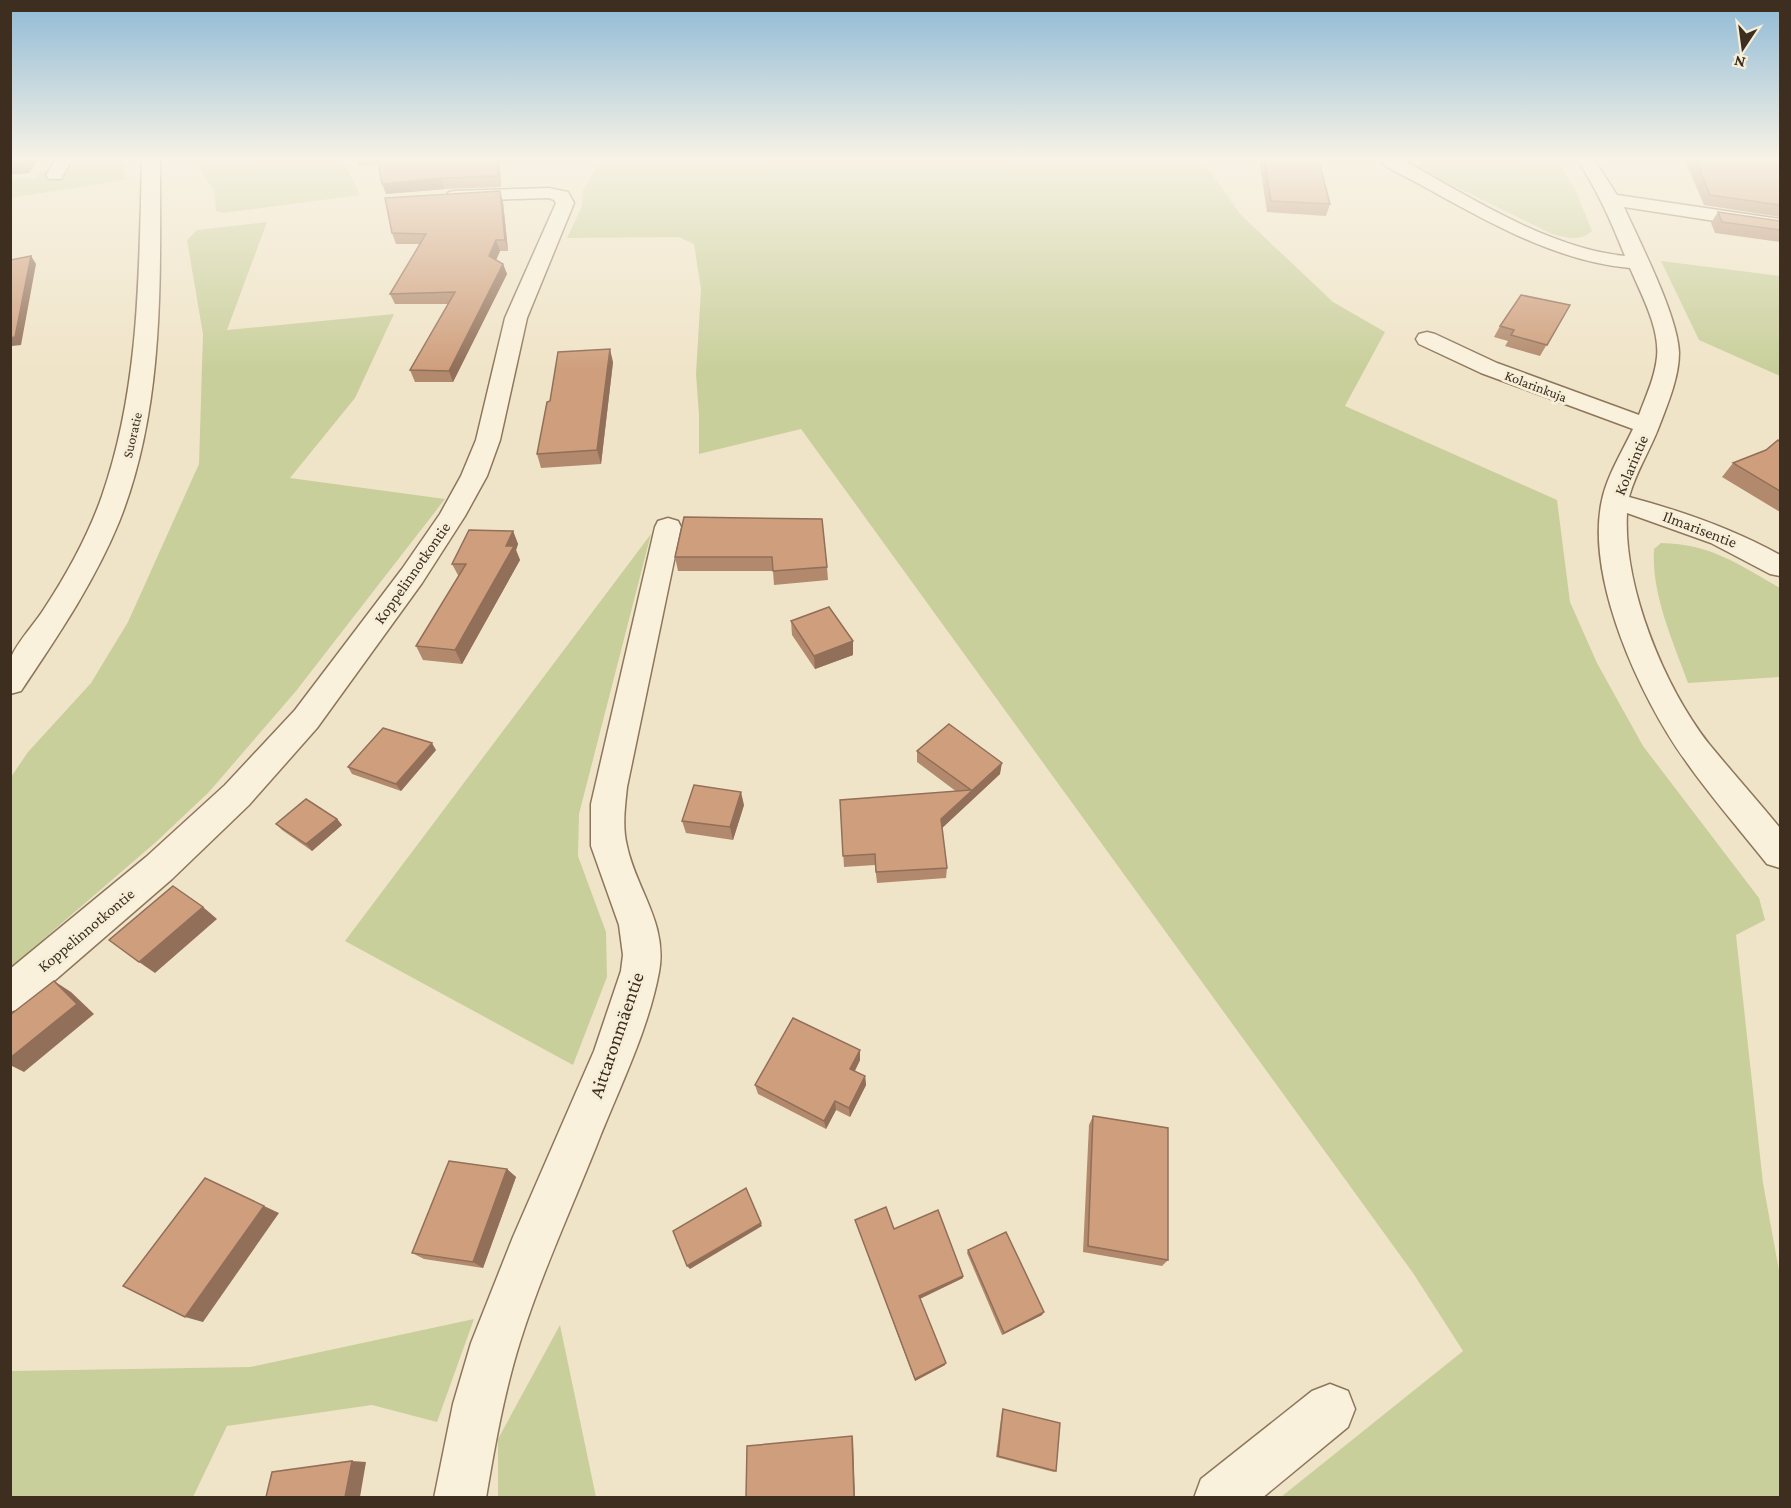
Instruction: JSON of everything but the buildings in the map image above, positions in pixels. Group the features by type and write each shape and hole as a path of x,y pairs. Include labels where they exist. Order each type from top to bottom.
{"street":[{"name":"Suoratie","path":"10,683 23,648 66,598 111,507 136,420 145,343 149,228"},
{"name":"Koppelinnotkontie","path":"10,994 159,868 237,795 306,719 412,576 452,516 474,476 488,440 516,318 554,228"},
{"path":"1522,228 1553,243 1590,256 1638,263"},
{"name":"Kolarintie","path":"1623,228 1667,339 1668,356 1664,377 1647,426 1620,484 1615,501 1613,529 1615,565 1627,609 1655,684 1696,751 1780,853"},
{"name":"Kolarinkuja","path":"1427,339 1489,368 1647,426"},
{"name":"Ilmarisentie","path":"1615,501 1707,530 1749,549 1780,567"},
{"name":"Aittaronmäentie","path":"460,1497 474,1423 487,1371 511,1302 617,1043 640,970 641,937 636,914 610,852 606,820 610,787 668,527"},
{"path":"1220,1497 1330,1409"}],"green space":[{"path":"265,228 227,330 394,314 355,398 290,478 445,499 296,691 209,792 156,842 11,967 11,777 28,752 91,683 128,622 199,464 203,334 187,240 197,230"},
{"path":"572,228 1255,228 1333,302 1385,332 1345,406 1557,500 1570,602 1597,663 1643,746 1759,898 1765,920 1736,935 1763,1183 1780,1276 1780,1497 1281,1497 1463,1351 1413,1273 801,429 699,454 696,374 701,289 694,244 679,237 567,238"},
{"path":"1541,228 1591,228 1592,231 1578,238 1552,234"},
{"path":"1661,261 1780,276 1780,376 1699,340"},
{"path":"651,534 579,814 578,856 606,932 607,977 573,1065 345,941"},
{"path":"1661,543 1679,544 1710,551 1737,563 1780,588 1780,677 1688,683 1659,600 1654,549"},
{"path":"474,1319 437,1422 372,1405 227,1426 193,1497 11,1497 11,1371 250,1367"},
{"path":"560,1325 596,1497 498,1497 498,1439"}]}
